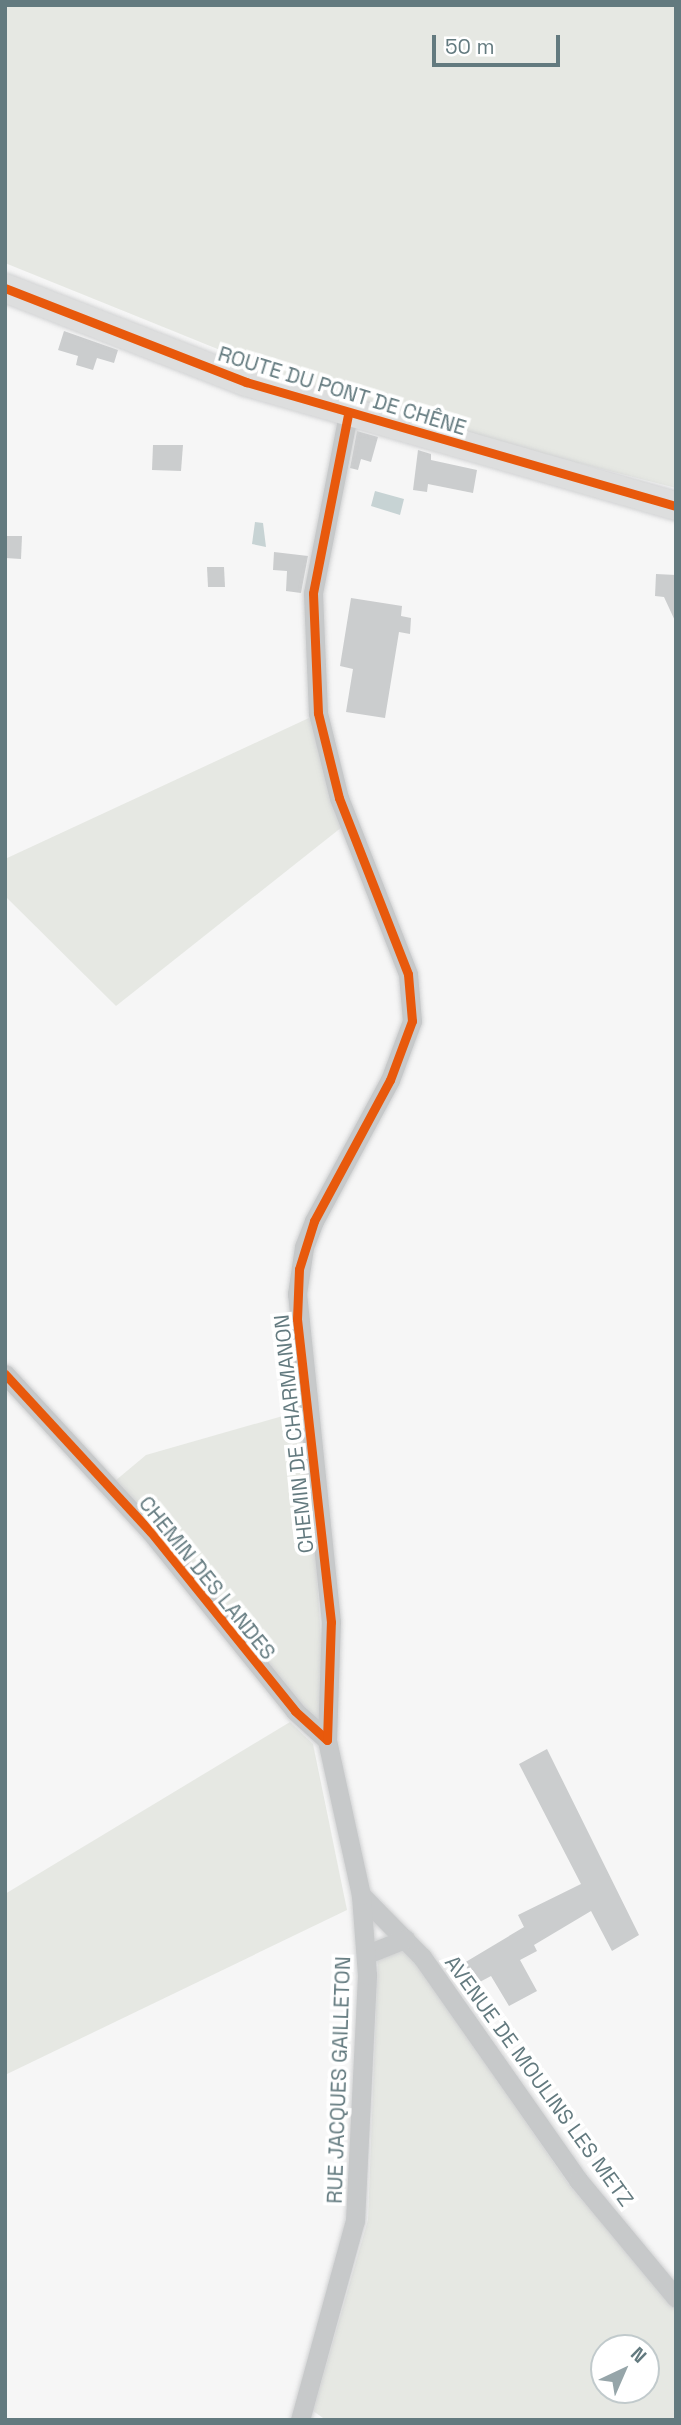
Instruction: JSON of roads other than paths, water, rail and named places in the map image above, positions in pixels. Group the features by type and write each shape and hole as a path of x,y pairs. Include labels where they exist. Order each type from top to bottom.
{"street":[{"name":"ROUTE DU PONT DE CHÊNE","path":"5,288 142,345 348,414 676,506"},
{"name":"CHEMIN DE CHARMANON","path":"327,1740 331,1622 296,1294 304,1247 314,1222 400,1059 412,1021 408,974 324,749 314,672 313,593 348,414"},
{"name":"CHEMIN DES LANDES","path":"5,1374 150,1531 287,1702 327,1740"},
{"name":"RUE JACQUES GAILLETON","path":"300,2420 355,2221 367,1954 361,1895 327,1740"},
{"name":"AVENUE DE MOULINS LES METZ","path":"361,1895 405,1939 578,2180 676,2298"},
{"path":"367,1954 405,1939"}]}
